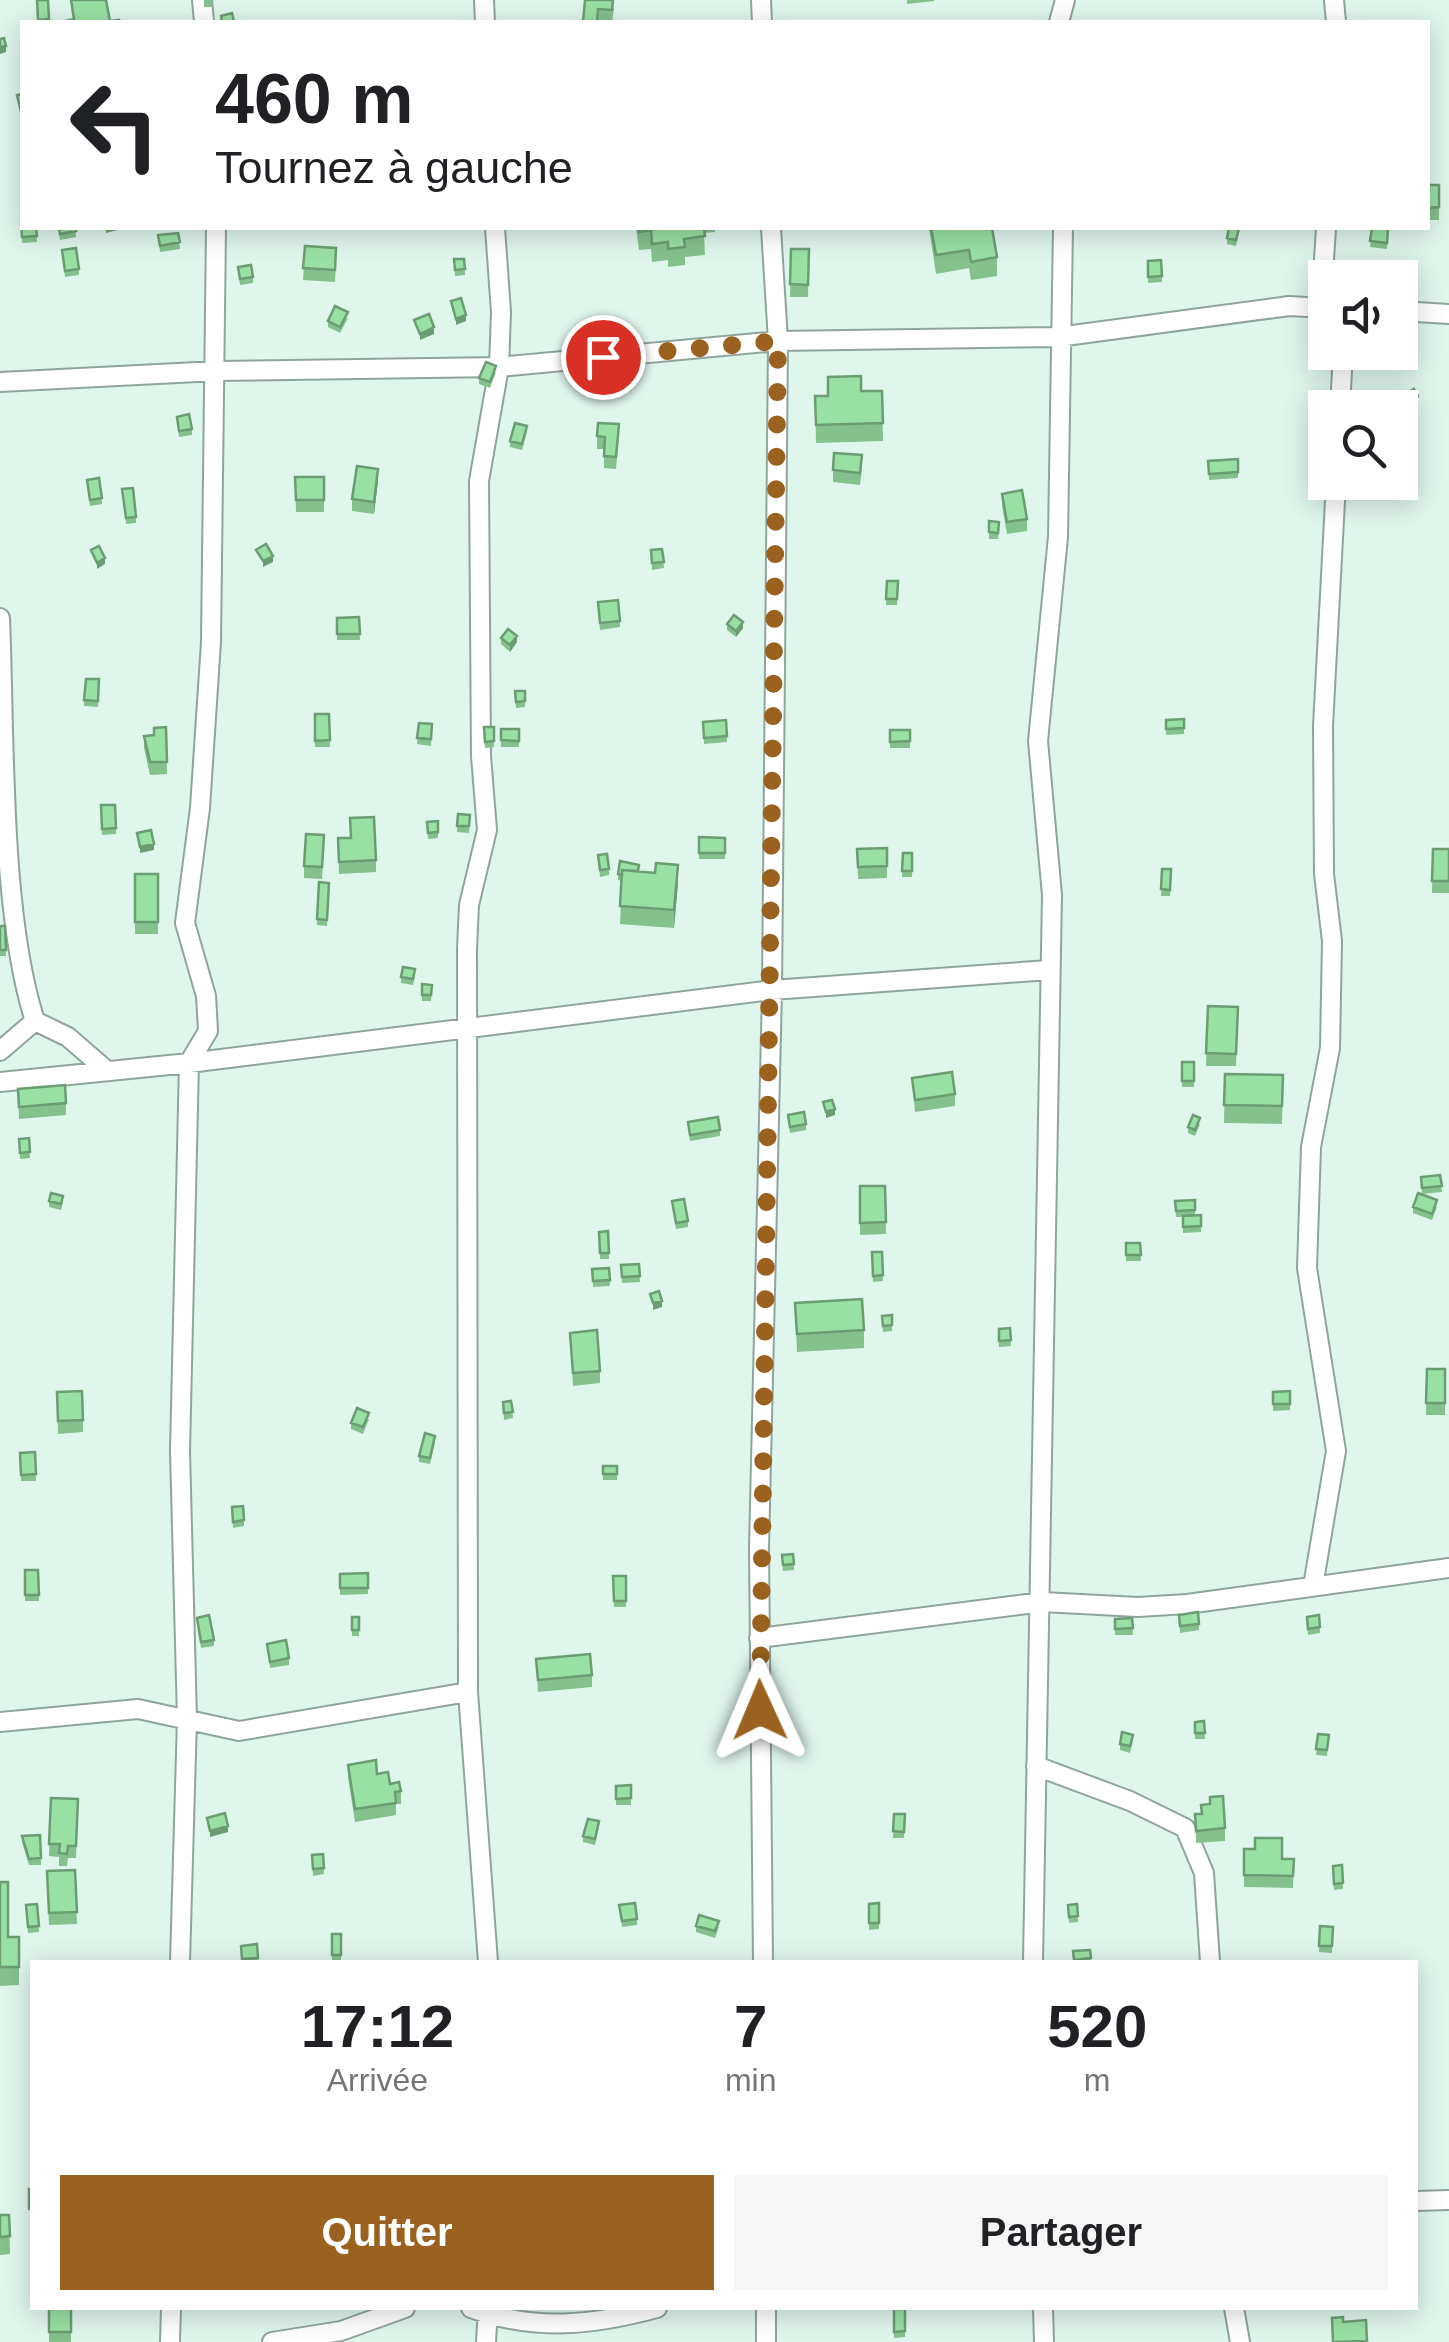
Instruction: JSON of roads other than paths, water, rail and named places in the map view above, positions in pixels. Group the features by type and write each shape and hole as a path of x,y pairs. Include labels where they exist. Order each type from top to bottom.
{"street":[{"path":"180,1960 187,1719 180,1451 189,1064 208,1031 206,996 185,923 200,808 210,642 217,371 216,230"},
{"path":"488,1960 468,1692 469,904 487,830 481,756 480,482 499,367 495,230"},
{"path":"762,1960 760,1638 772,990 778,341 771,230"},
{"path":"1034,1960 1052,896 1038,741 1058,537 1058,337 1063,230"},
{"path":"1325,260 1326,230"},
{"path":"0,382 217,371 499,367 778,341 1058,337 1289,306 1308,309"},
{"path":"1418,312 1449,314"},
{"path":"1312,1586 1336,1452 1307,1268 1311,1147 1330,1048 1332,941 1324,874 1323,726 1335,500"},
{"path":"0,618 8,896 22,988 35,1021 68,1038 106,1070"},
{"path":"0,1082 189,1064 772,990 1049,970"},
{"path":"0,1051 35,1021"},
{"path":"760,1638 1042,1602 1138,1607 1449,1568"},
{"path":"0,1722 130,1709 239,1731 468,1692"},
{"path":"1036,1766 1130,1801 1185,1828 1204,1873 1210,1960"},
{"path":"1418,2200 1449,2200"},
{"path":"170,2342 171,2310"},
{"path":"272,2342 341,2331 399,2310"},
{"path":"482,2310 486,2342"},
{"path":"485,2310 515,2322 600,2323 650,2310"},
{"path":"766,2310 766,2342"},
{"path":"1042,2310 1044,2342"},
{"path":"1234,2310 1240,2342"}]}
